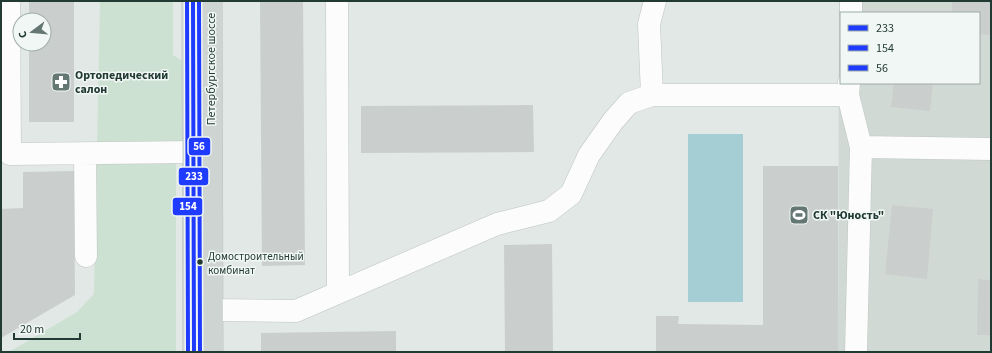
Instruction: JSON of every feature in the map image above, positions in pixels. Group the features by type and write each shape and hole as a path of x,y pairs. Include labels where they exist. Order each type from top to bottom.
{"main road":[{"name":"Петербургское шоссе","path":"193,1 194,152 203,310 212,352"},
{"name":"Петербургское шоссе","path":"194,352 203,310 211,1"}],"lane":[{"path":"9,1 10,154 194,152"},
{"path":"337,1 338,292"},
{"path":"652,95 649,24 654,1"},
{"path":"851,1 851,12"},
{"path":"203,310 296,312 338,292 497,224 549,211 570,194 589,155 613,121 629,103 652,95 848,89 861,147 856,352"},
{"path":"861,147 991,149"},
{"path":"85,154 86,256"}],"shaded area":[{"path":"839,1 991,1 991,352 838,352"}],"green space":[{"path":"100,1 173,1 173,55 187,64 188,138 176,146 176,352 9,352 77,312 94,294"}],"water":[{"path":"688,134 743,134 743,302 688,302"}],"building":[{"path":"29,1 74,1 74,122 29,122 29,52 52,52 52,12 29,12"},
{"path":"260,1 303,1 305,265 262,266"},
{"path":"952,1 991,1 991,35 980,34 980,12 952,12"},
{"path":"894,84 933,84 930,111 891,107"},
{"path":"533,105 534,152 361,153 361,106"},
{"path":"763,166 838,166 838,352 656,352 656,316 679,316 678,324 763,325"},
{"path":"74,171 75,295 1,338 1,209 23,208 23,172"},
{"path":"892,205 933,209 927,279 885,274"},
{"path":"552,244 553,352 505,352 504,245"},
{"path":"978,279 991,280 991,335 977,335"},
{"path":"396,331 396,352 261,352 261,333"}],"transit line":[{"name":"154","path":"187,1 188,352"},
{"name":"233","path":"193,1 194,352"},
{"name":"56","path":"199,1 200,352"}],"place":[{"name":"Ортопедический салон","path":"61,82"},
{"name":"СК \"Юность\"","path":"799,215"},
{"name":"Домостроительный комбинат","path":"200,262"}]}
